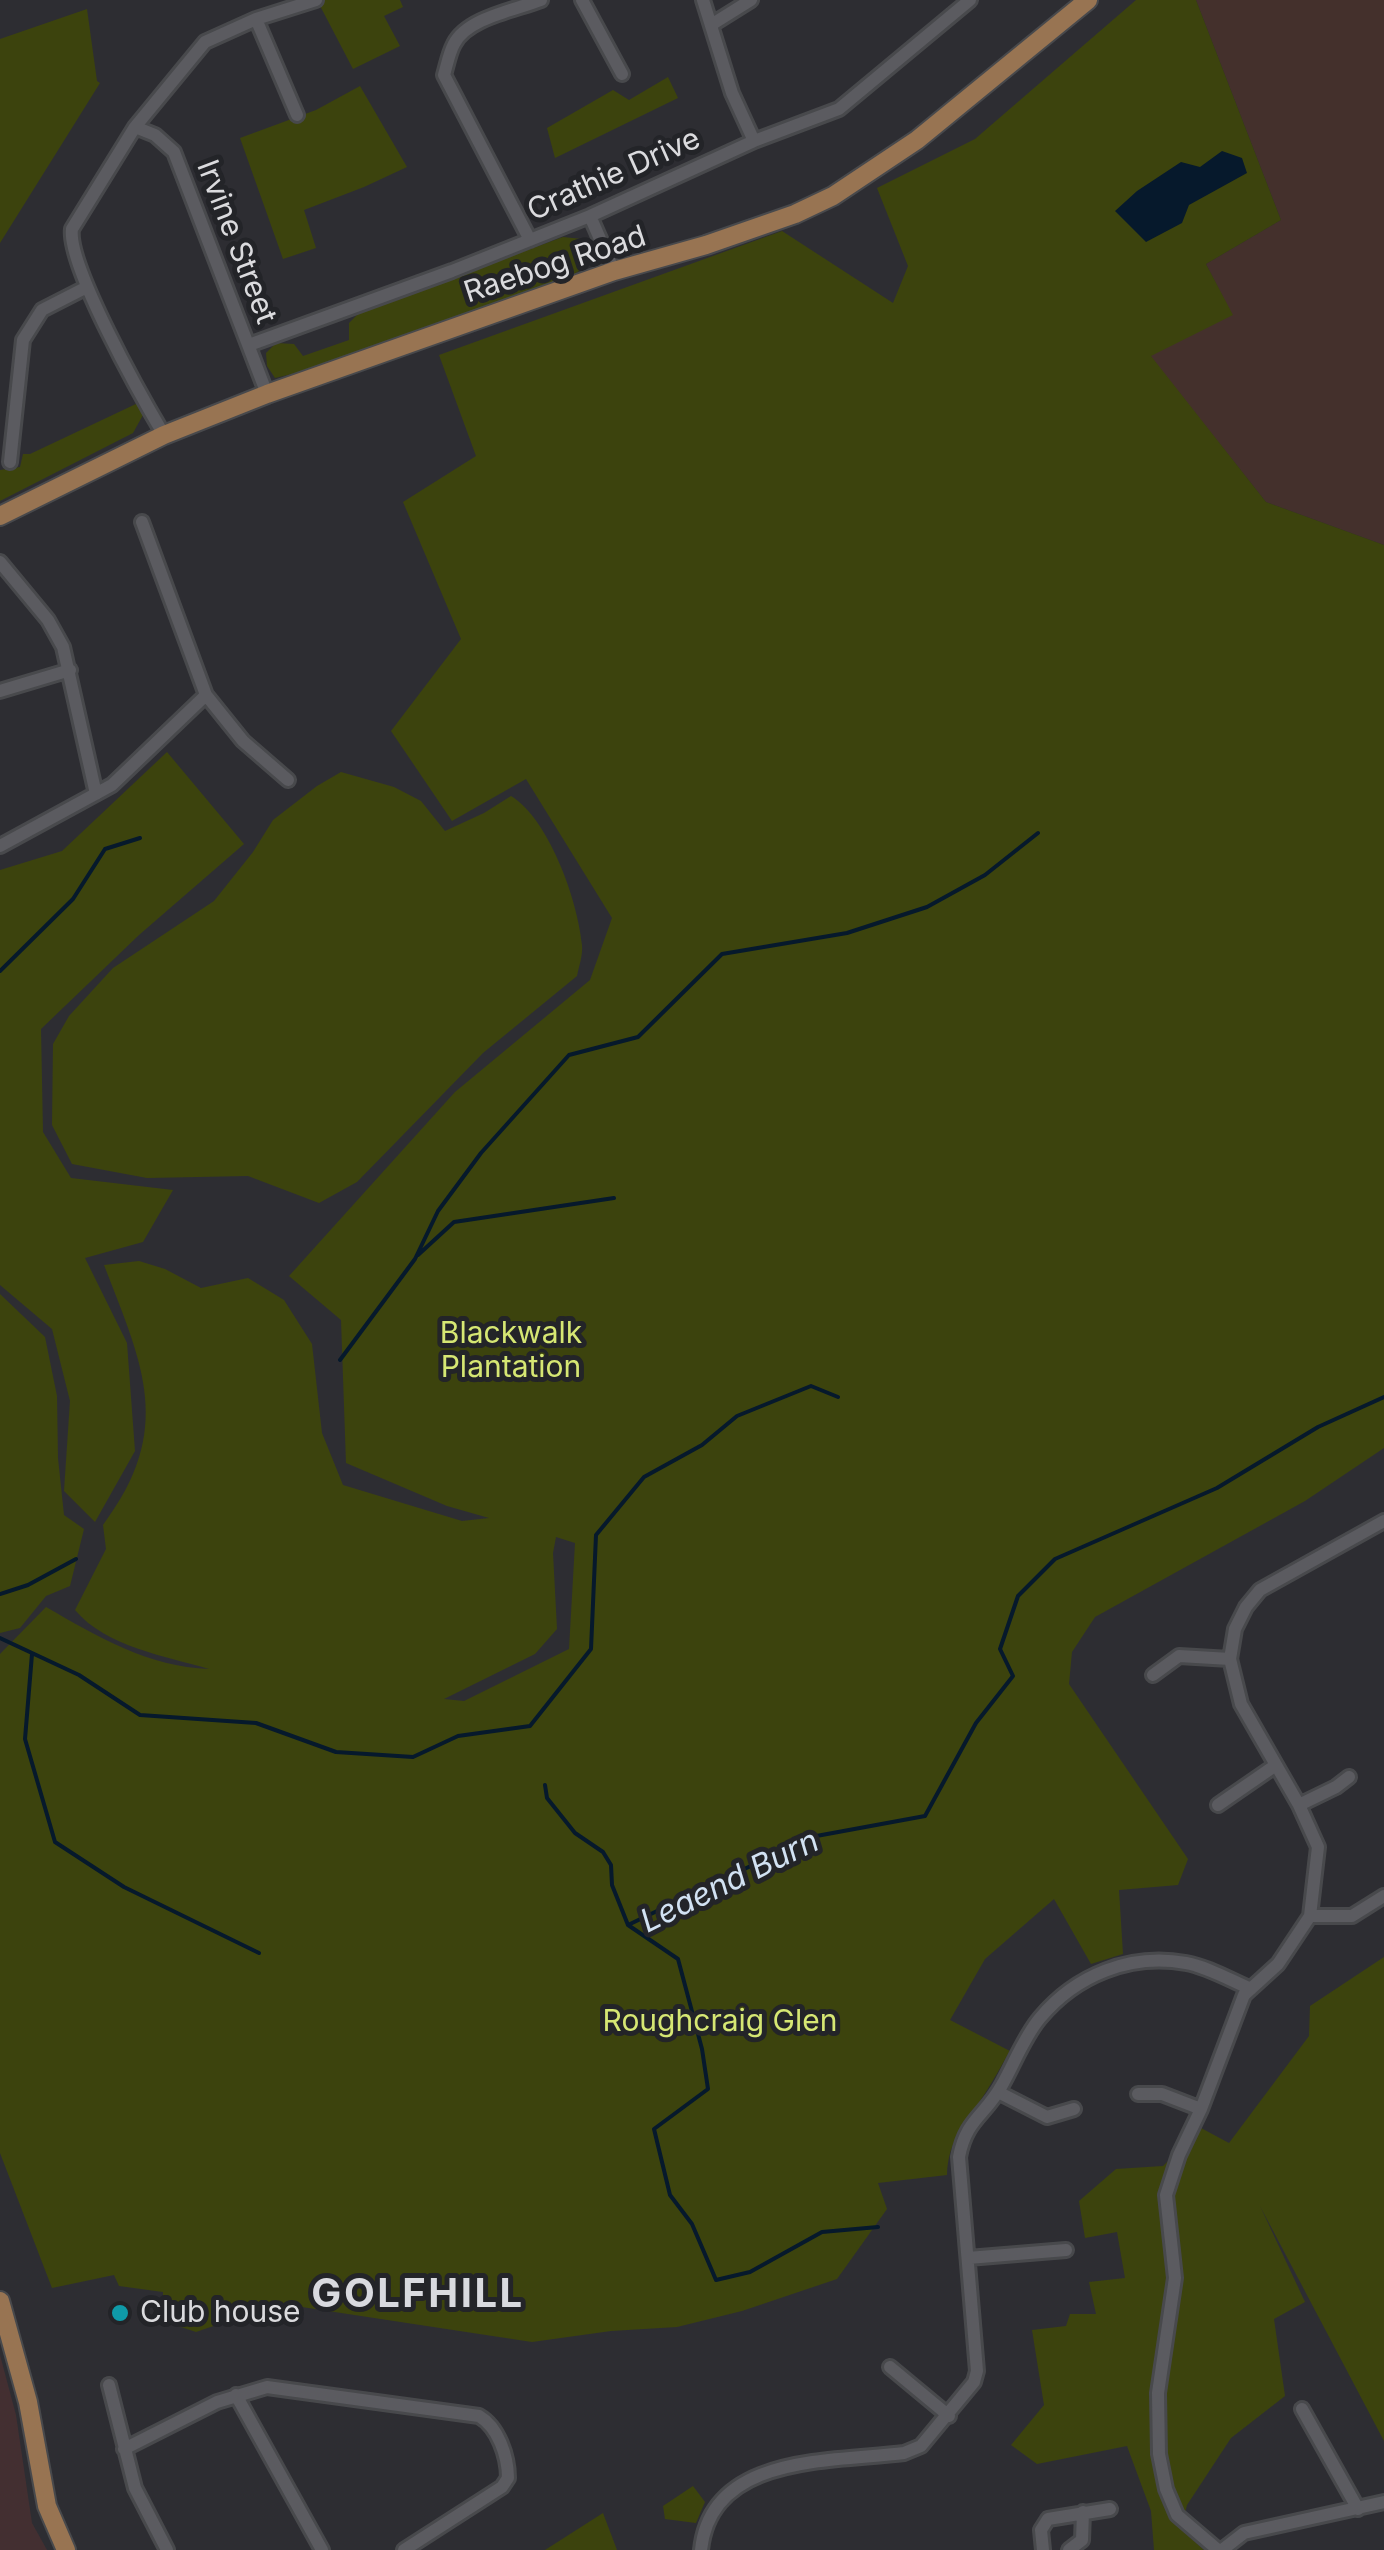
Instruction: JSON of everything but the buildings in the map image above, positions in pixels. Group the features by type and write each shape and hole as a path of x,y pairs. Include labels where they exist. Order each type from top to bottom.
{"main road":[{"name":"Raebog Road","path":"0,516 164,434 267,394 614,271 795,214 833,196 916,140 1088,0"},
{"path":"0,2301 28,2402 47,2506 66,2550"}],"street":[{"path":"164,434 87,287 71,247 72,228 135,127 205,42 256,19 316,0"},
{"path":"530,240 444,75 454,44 462,33 541,0"},
{"path":"582,0 622,74"},
{"path":"702,0 732,94 754,141"},
{"path":"711,24 751,0"},
{"name":"Crathie Drive","path":"249,345 590,216 754,141 838,109 970,0"},
{"path":"256,19 297,114"},
{"name":"Irvine Street","path":"135,127 155,135 174,152 267,394"},
{"path":"590,216 614,271"},
{"path":"10,462 23,340 42,310 87,287"},
{"path":"142,522 206,695 243,741 288,780"},
{"path":"0,562 19,580 64,647 96,794"},
{"path":"0,691 70,670"},
{"path":"0,846 112,785 206,695"},
{"path":"1384,1521 1260,1590 1235,1630 1230,1659 1241,1704 1299,1805 1318,1847 1310,1916 1278,1964 1244,1996 1166,2195 1175,2278 1162,2353 1157,2419 1166,2489 1177,2515 1220,2550 1244,2533 1384,2502"},
{"path":"1154,1675 1178,1656 1230,1659"},
{"path":"1218,1805 1276,1764"},
{"path":"1299,1805 1336,1788 1349,1777"},
{"path":"1310,1916 1352,1916 1384,1896"},
{"path":"700,2550 711,2511 734,2488 773,2469 904,2453 920,2446 974,2382 977,2371 959,2158 962,2138 998,2092 1038,2020 1066,1991 1088,1977 1149,1961 1176,1962 1216,1973 1250,1989"},
{"path":"998,2092 1047,2117 1074,2109"},
{"path":"1138,2094 1162,2094 1201,2109"},
{"path":"968,2258 1066,2250"},
{"path":"890,2368 948,2416"},
{"path":"109,2385 135,2488 167,2550"},
{"path":"124,2449 236,2395 267,2388 479,2416 488,2422 504,2450 508,2478 502,2487 404,2550"},
{"path":"236,2395 322,2550"},
{"path":"1302,2408 1358,2509"},
{"path":"1042,2549 1040,2530 1048,2519 1110,2509"},
{"path":"1069,2550 1082,2540 1083,2512"}],"shaded area":[{"path":"1196,0 1384,0 1384,545 1266,502 1150,356 1232,315 1206,264 1281,220"},
{"path":"0,2355 16,2415 32,2523 47,2550 0,2550"}],"green space":[{"path":"317,0 400,0 403,7 384,16 400,46 353,69"},
{"path":"1136,0 1196,0 1281,220 1206,264 1233,315 1151,356 1266,502 1384,545 1384,1448 1305,1501 1095,1617 1072,1652 1069,1684 1188,1859 1178,1885 1119,1890 1123,1954 1091,1964 1054,1899 985,1959 950,2020 1010,2051 954,2141 947,2175 878,2183 887,2209 837,2279 742,2311 677,2327 532,2342 269,2302 260,2310 196,2332 163,2321 163,2292 119,2286 114,2275 52,2288 0,2153 0,1654 46,1607 145,1656 209,1669 120,1642 88,1623 75,1610 106,1549 103,1525 139,1458 145,1427 140,1366 104,1265 139,1261 165,1269 201,1288 248,1278 284,1300 312,1344 322,1433 343,1485 462,1521 489,1518 447,1506 346,1463 341,1320 289,1276 455,1092 590,980 612,918 526,779 452,821 391,731 461,639 403,502 476,456 439,355 782,231 893,303 908,266 877,188 975,139","holes":["556,1537 575,1543 569,1649 464,1701 444,1699 535,1654 557,1629 553,1553"]},
{"path":"87,9 100,83 0,243 0,39"},
{"path":"668,77 678,98 555,158 547,128 613,90 629,100"},
{"path":"360,86 407,167 304,210 316,248 283,259 240,138 316,110"},
{"path":"563,237 582,239 592,253 586,266 573,275 296,373 275,378 267,366 266,353 276,343 294,344 303,356 349,340 349,323 361,311"},
{"path":"138,403 143,415 133,433 0,501 0,470 20,467 23,454"},
{"path":"167,752 244,844 139,935 41,1029 43,1132 71,1178 173,1190 143,1242 85,1258 127,1343 135,1451 95,1522 64,1491 70,1401 52,1329 0,1285 0,870 62,851"},
{"path":"341,772 394,787 421,801 445,831 511,796 525,807 549,842 575,906 582,949 577,976 483,1053 357,1182 319,1203 248,1176 147,1178 72,1164 52,1125 53,1044 69,1016 113,968 214,901 273,820"},
{"path":"0,1294 45,1337 57,1396 64,1515 84,1529 70,1586 46,1596 20,1628 0,1633"},
{"path":"1384,1957 1384,2441 1260,2206 1305,2302 1274,2319 1285,2396 1231,2438 1187,2505 1181,2529 1204,2550 1154,2550 1151,2511 1127,2446 1037,2464 1011,2445 1044,2405 1032,2330 1066,2326 1070,2314 1096,2314 1089,2282 1125,2278 1117,2232 1085,2238 1079,2201 1116,2169 1163,2166 1201,2128 1229,2143 1309,2036 1310,2006"},
{"path":"693,2486 705,2502 696,2523 665,2519 663,2506"},
{"path":"603,2513 617,2550 545,2550"}],"water":[{"path":"1222,151 1242,158 1247,173 1189,205 1182,223 1146,242 1115,211 1181,162 1200,167"}],"waterway":[{"path":"340,1360 415,1259 438,1211 481,1153 569,1055 638,1037 722,954 847,933 927,907 985,875 1038,833"},
{"path":"0,971 73,899 105,849 140,838"},
{"path":"418,1255 454,1222 614,1198"},
{"path":"0,1638 79,1675 140,1715 256,1723 336,1752 413,1757 458,1736 530,1726 591,1649 596,1535 644,1477 702,1445 737,1416 811,1386 838,1397"},
{"name":"Leaend Burn","path":"878,2227 822,2232 750,2272 716,2280 692,2224 670,2195 654,2129 708,2089 702,2049 678,1959 628,1925 811,1837 925,1816 976,1723 1013,1676 1000,1649 1018,1596 1055,1559 1217,1488 1318,1427 1384,1397"},
{"path":"0,1594 28,1585 76,1559"},
{"path":"32,1654 25,1739 55,1842 124,1887 259,1953"},
{"path":"545,1785 547,1798 575,1833 603,1852 611,1865 612,1885 628,1925"}],"place":[{"name":"Club house","path":"120,2313"}],"district":[{"name":"GOLFHILL","path":"418,2295"}],"park label":[{"name":"Blackwalk Plantation","path":"511,1351"},
{"name":"Roughcraig Glen","path":"720,2022"}]}
